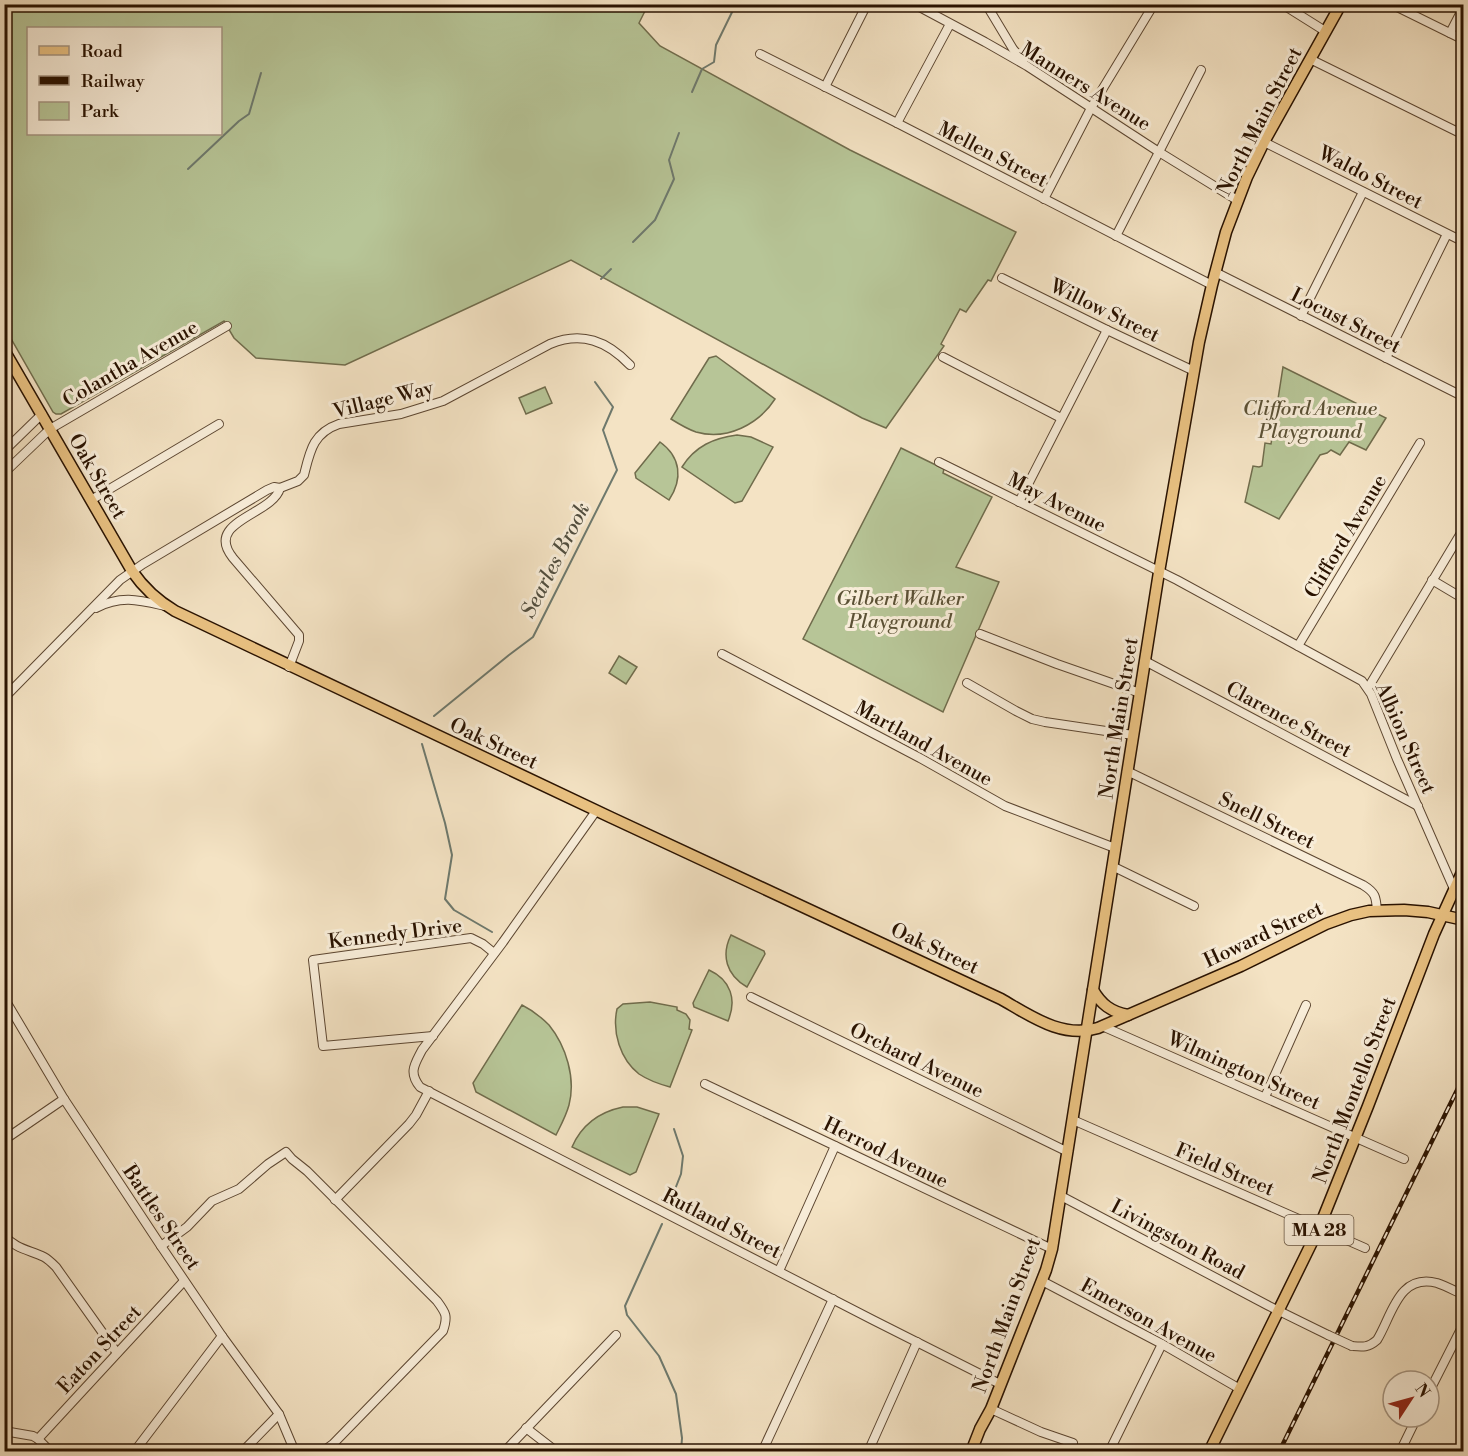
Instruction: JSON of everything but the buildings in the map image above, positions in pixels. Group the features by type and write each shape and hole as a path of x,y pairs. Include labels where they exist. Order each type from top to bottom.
{"main road":[{"name":"North Main Street","path":"971,1452 991,1409 1042,1281 1052,1249 1159,572 1194,371 1215,272 1238,200 1264,142 1341,4"},
{"name":"Oak Street","path":"4,350 132,571 146,588 169,608 289,667 1001,999 1050,1025 1067,1030 1086,1031"},
{"name":"North Montello Street","path":"1209,1452 1320,1228 1443,914 1463,869"},
{"path":"1463,869 1464,876"},
{"name":"Howard Street","path":"1086,1031 1241,966 1335,920 1351,915 1404,909 1443,914 1464,920"},
{"path":"1093,990 1105,1006 1115,1012 1128,1015"}],"street":[{"path":"825,87 867,4"},
{"name":"Manners Avenue","path":"914,4 1027,66 1159,152 1238,200"},
{"path":"986,4 1013,49 1027,66"},
{"path":"1044,199 1091,108 1154,4"},
{"path":"1282,4 1325,31"},
{"path":"1391,4 1464,40"},
{"path":"1450,33 1464,6"},
{"path":"897,123 950,24"},
{"name":"Mellen Street","path":"760,54 1212,285"},
{"path":"1310,58 1464,135"},
{"path":"1116,236 1201,70"},
{"name":"Waldo Street","path":"1264,142 1464,242"},
{"path":"1301,316 1363,192"},
{"path":"1386,358 1447,234"},
{"name":"Locust Street","path":"1215,272 1464,397"},
{"name":"Willow Street","path":"1002,278 1194,371"},
{"name":"Colantha Avenue","path":"4,473 50,429 227,326"},
{"path":"1019,502 1107,330"},
{"name":"Village Way","path":"289,667 299,635 232,558 225,542 231,528 272,501 279,495 280,488 302,479 311,448 318,438 331,428 343,423 401,414 443,401 555,342 577,338 599,342 617,352 630,365"},
{"path":"943,357 1061,418"},
{"path":"4,451 42,414"},
{"path":"91,500 219,424"},
{"name":"Clifford Avenue","path":"1298,646 1419,443"},
{"name":"May Avenue","path":"939,462 1159,572"},
{"path":"4,698 120,580 274,487 280,488"},
{"path":"1368,688 1464,528"},
{"name":"Albion Street","path":"1159,572 1358,678 1368,688 1454,889"},
{"path":"1432,580 1464,599"},
{"path":"88,613 108,602 127,599 169,608"},
{"path":"980,634 1140,693"},
{"name":"Martland Avenue","path":"722,654 921,758 1005,806 1115,848"},
{"name":"Clarence Street","path":"1145,661 1418,806"},
{"path":"967,683 1032,718 1133,735"},
{"name":"Snell Street","path":"1127,771 1363,885 1376,897 1377,911"},
{"path":"335,1200 416,1115 429,1091 414,1080 415,1064 422,1050 596,811"},
{"path":"1112,866 1194,906"},
{"name":"Kennedy Drive","path":"433,1036 323,1046 313,960 471,938 494,953"},
{"name":"Orchard Avenue","path":"751,997 1068,1152"},
{"name":"Battles Street","path":"4,998 64,1099 184,1281 279,1414 295,1452"},
{"path":"1265,1097 1306,1005"},
{"name":"Wilmington Street","path":"1102,1026 1404,1159"},
{"name":"Herrod Avenue","path":"705,1084 1052,1249"},
{"name":"Rutland Street","path":"429,1091 1000,1384"},
{"path":"4,1140 64,1099"},
{"name":"Field Street","path":"1073,1120 1365,1248"},
{"path":"779,1271 836,1146"},
{"path":"161,1246 187,1227 212,1201 239,1189 286,1152 437,1301 447,1320 443,1331 333,1444 322,1452"},
{"name":"Livingston Road","path":"1061,1196 1279,1311"},
{"path":"4,1235 18,1247 46,1258 56,1267 117,1353"},
{"name":"Eaton Street","path":"38,1439 184,1281"},
{"name":"Emerson Avenue","path":"1042,1281 1162,1344 1240,1389"},
{"path":"1279,1311 1352,1346 1364,1348 1377,1340 1399,1296 1409,1287 1421,1282 1434,1282 1464,1295"},
{"path":"762,1452 833,1299"},
{"path":"1441,1369 1464,1323"},
{"path":"504,1452 616,1335"},
{"path":"134,1452 222,1336"},
{"path":"868,1452 917,1342"},
{"path":"1109,1452 1162,1344"},
{"path":"991,1409 1041,1432 1073,1443"},
{"path":"242,1452 279,1414"},
{"path":"526,1428 557,1452"},
{"path":"1400,1452 1411,1429"},
{"path":"4,1431 30,1435 38,1439 51,1452"}],"green space":[{"path":"4,5 648,5 639,23 660,46 850,150 1016,232 991,281 988,280 966,312 960,309 941,344 944,346 886,428 862,418 571,260 345,365 256,358 234,338 224,321 61,414 53,412 5,328"},
{"path":"716,356 775,399 760,416 741,428 719,434 693,431 671,419 709,358"},
{"name":"Clifford Avenue Playground","path":"1283,367 1386,418 1366,450 1349,442 1340,455 1331,450 1320,455 1279,519 1245,502 1253,466 1262,466 1265,443 1271,444"},
{"path":"545,387 552,403 526,414 519,398"},
{"path":"737,435 751,437 773,447 742,501 735,503 682,467 699,448 721,438"},
{"path":"660,442 672,454 678,469 676,484 669,500 636,478 635,473"},
{"name":"Gilbert Walker Playground","path":"901,448 944,469 943,473 992,497 956,567 999,582 943,712 803,639"},
{"path":"619,656 637,667 626,684 609,673"},
{"path":"731,935 764,951 765,954 747,987 734,977 727,964 726,950"},
{"path":"709,970 723,979 730,991 732,1006 728,1021 694,1007 693,1003"},
{"path":"650,1002 677,1007 677,1010 686,1014 690,1020 689,1029 692,1030 670,1087 646,1078 632,1068 622,1053 617,1036 617,1009 623,1004"},
{"path":"522,1005 549,1025 565,1052 568,1063 571,1095 556,1135 476,1092 473,1083"},
{"path":"623,1107 637,1107 659,1114 636,1172 630,1175 572,1147 592,1120 606,1112"}],"waterway":[{"name":"Searles Brook","path":"692,92 702,69 714,62 716,45 736,4"},
{"path":"188,169 249,114 261,73"},
{"name":"Searles Brook","path":"633,242 655,220 674,179 669,160 679,133"},
{"name":"Searles Brook","path":"601,279 611,269"},
{"name":"Searles Brook","path":"434,716 533,637 617,470 603,430 613,407 595,382"},
{"name":"Searles Brook","path":"422,744 452,855 445,899 454,910 492,932"},
{"name":"Searles Brook","path":"670,1202 681,1174 683,1156 674,1129"},
{"name":"Searles Brook","path":"662,1224 625,1306 627,1315 659,1356 676,1394 682,1438 681,1452"}],"railway":[{"path":"1279,1452 1464,1076"}]}
